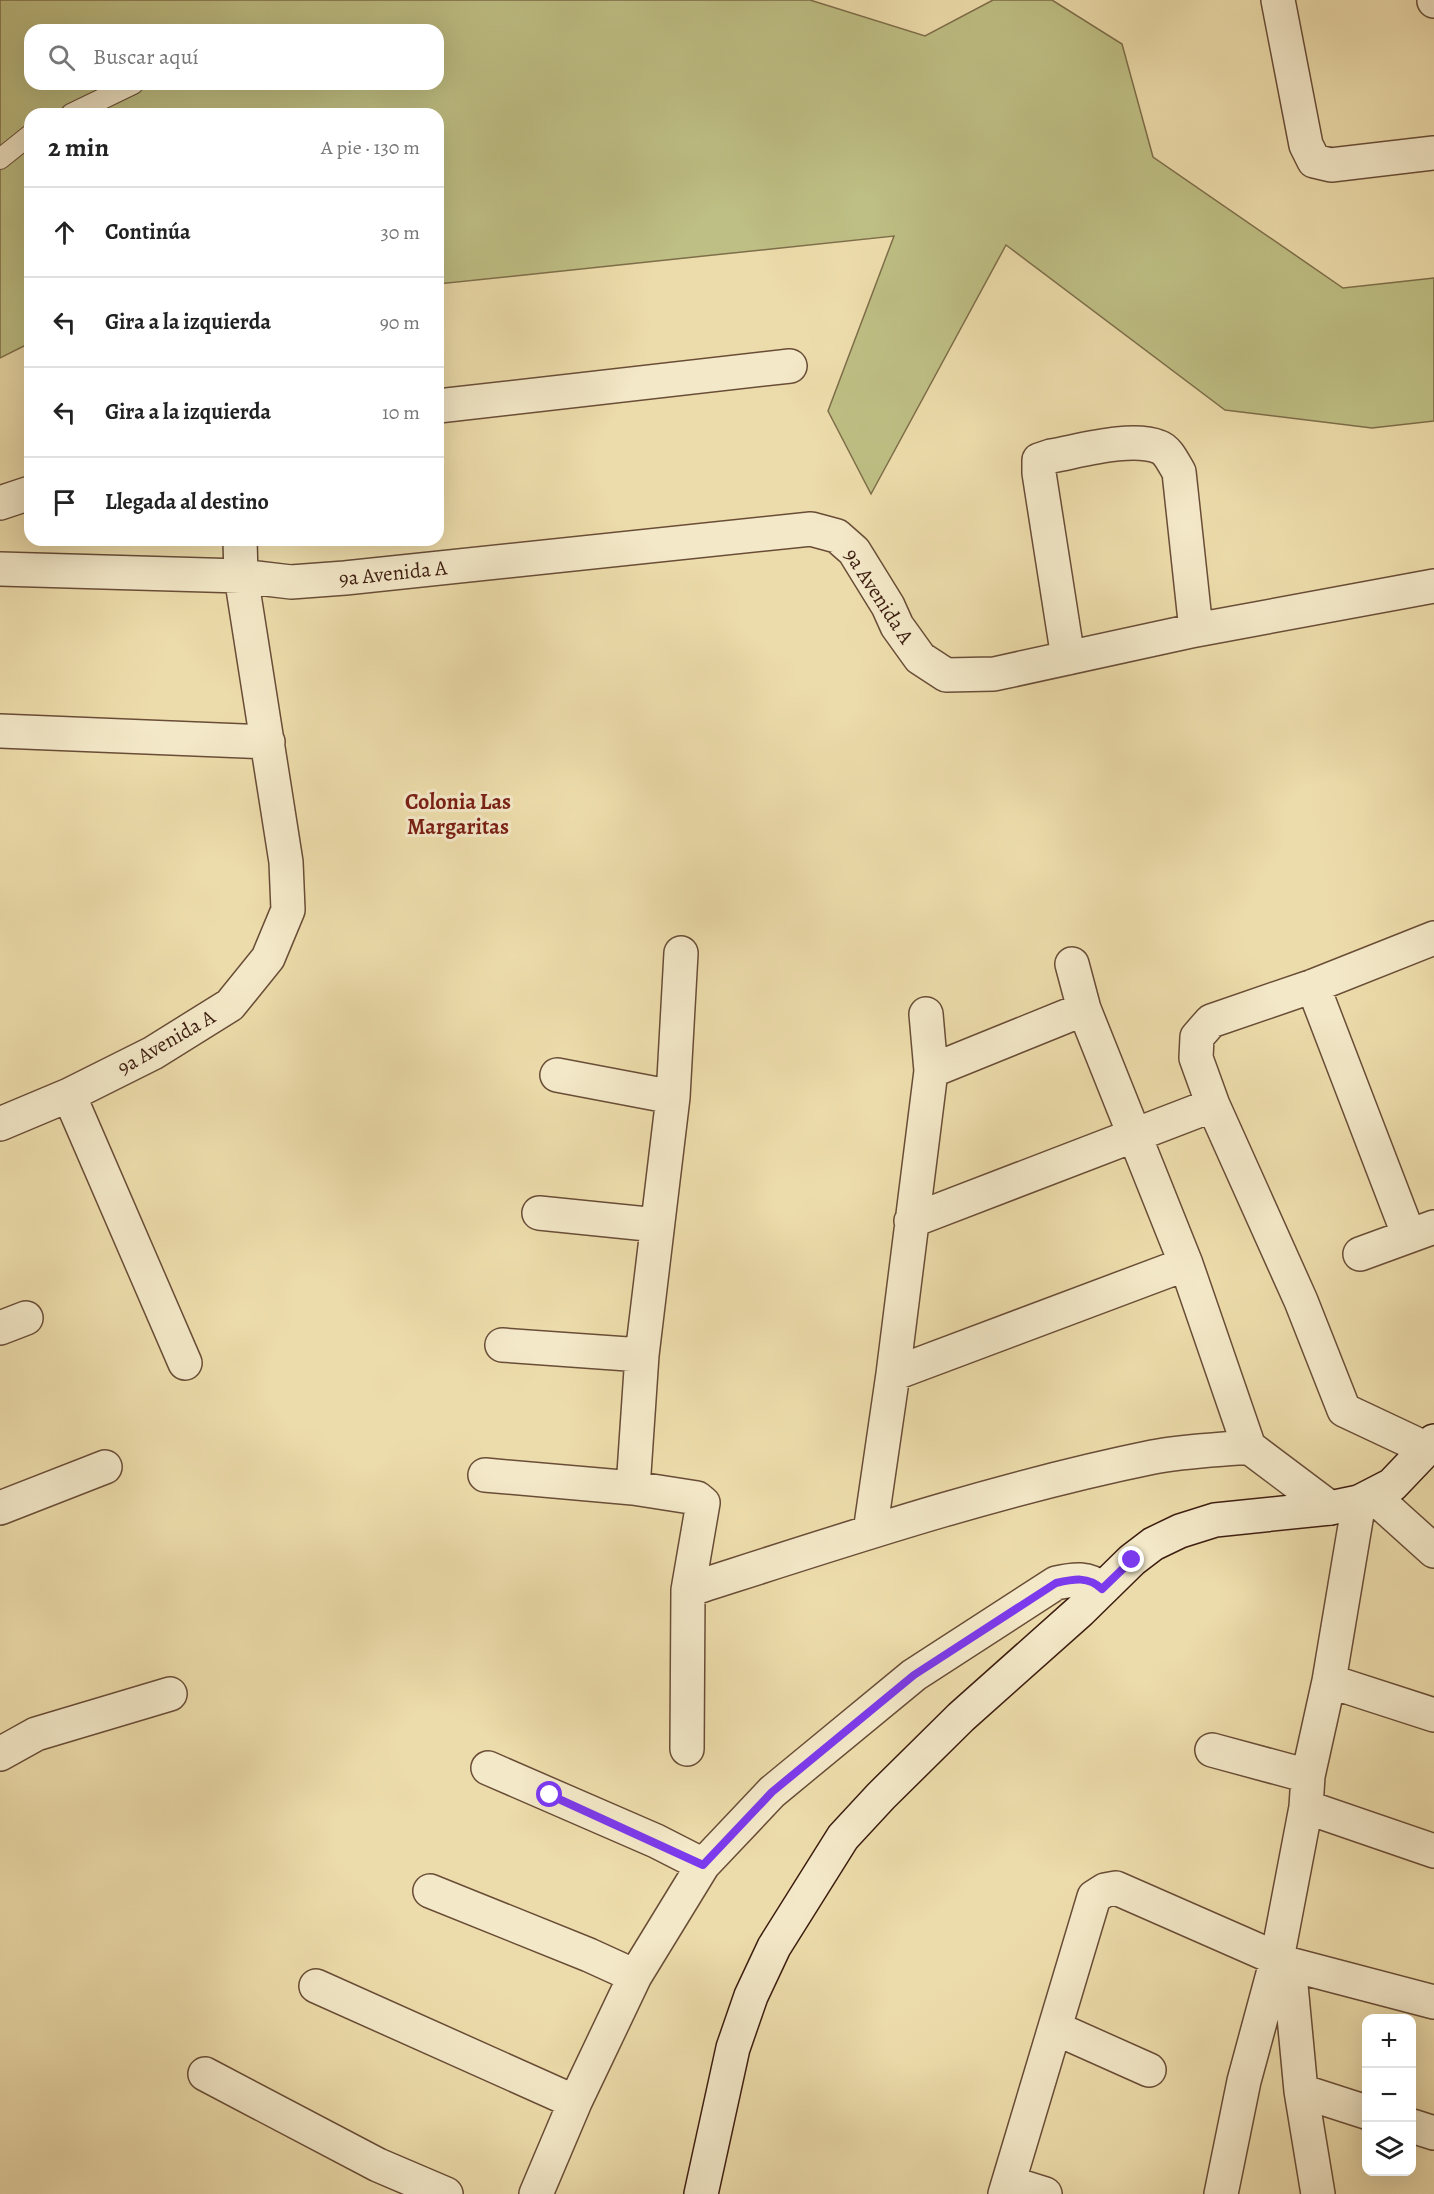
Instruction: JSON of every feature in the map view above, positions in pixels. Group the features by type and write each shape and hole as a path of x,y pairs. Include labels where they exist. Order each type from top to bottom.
{"street":[{"path":"1278,0 1306,146 1314,161 1331,165 1434,153"},
{"path":"444,405 789,366"},
{"path":"1068,658 1039,473 1039,460 1051,456 1130,443 1160,447 1168,455 1179,472 1196,630"},
{"path":"0,503 24,496"},
{"name":"9a Avenida A","path":"0,570 241,576 291,582 812,529 837,536 854,551 888,606 897,626 920,658 946,675 994,674 1196,630 1434,586"},
{"path":"0,731 268,742 241,576 240,546"},
{"name":"9a Avenida A","path":"0,1125 69,1095 153,1053 230,1005 268,958 288,910 286,862 273,790 268,742"},
{"path":"701,2194 733,2048 751,1996 774,1947 843,1836 936,1741 1153,1544 1180,1531 1240,1516 1354,1502 1402,1476 1430,1445 1344,1410 1300,1301 1213,1105 1196,1058 1197,1037 1211,1022 1313,986 1434,938"},
{"path":"633,1488 642,1355 673,1097 681,953"},
{"path":"1072,964 1084,1009 1136,1133 1186,1264 1249,1447"},
{"path":"1313,986 1422,1232 1360,1254"},
{"path":"931,1071 1084,1009"},
{"path":"870,1532 893,1374 931,1071 926,1014"},
{"path":"557,1075 673,1097"},
{"path":"69,1095 184,1363"},
{"path":"911,1221 1213,1105"},
{"path":"539,1213 657,1225"},
{"path":"893,1374 1186,1264"},
{"path":"502,1345 642,1355"},
{"path":"688,1590 870,1532 1050,1482 1155,1457 1249,1447 1354,1502 1434,1551"},
{"path":"0,1508 105,1467"},
{"path":"485,1475 633,1488 697,1498 703,1503 688,1590 687,1749"},
{"path":"1221,2194 1245,2081 1283,1962 1307,1791 1329,1681 1354,1502"},
{"path":"536,2194 575,2102 634,1976 703,1865 772,1792 914,1675 1056,1583 1075,1579 1093,1581 1102,1589"},
{"path":"1329,1681 1434,1715"},
{"path":"0,1754 36,1734 170,1694"},
{"path":"1212,1750 1307,1791 1434,1851"},
{"path":"488,1768 656,1841 703,1865"},
{"path":"1045,2194 1008,2188 1094,1897 1105,1890 1116,1888 1283,1962 1434,2002"},
{"path":"430,1891 589,1954 634,1976"},
{"path":"1283,1962 1318,2194"},
{"path":"316,1986 575,2102"},
{"path":"1055,2028 1149,2070"},
{"path":"205,2074 378,2165 446,2194"},
{"path":"1301,2091 1362,2111"},
{"path":"1416,2127 1434,2133"}],"lane":[{"path":"83,108 121,90"},
{"path":"0,159 24,140"}],"green space":[{"path":"0,0 810,0 925,36 993,0 1052,0 1122,44 1153,157 1343,288 1434,278 1434,421 1372,428 1225,410 1006,245 871,494 828,411 894,236 444,283 444,108 24,108 24,346 0,358"}],"district":[{"name":"Colonia Las Margaritas","path":"458,814"}],"route":[{"path":"550,1795 656,1841 703,1865 772,1792 914,1675 1056,1583 1075,1579 1093,1581 1102,1589 1132,1560"}]}
